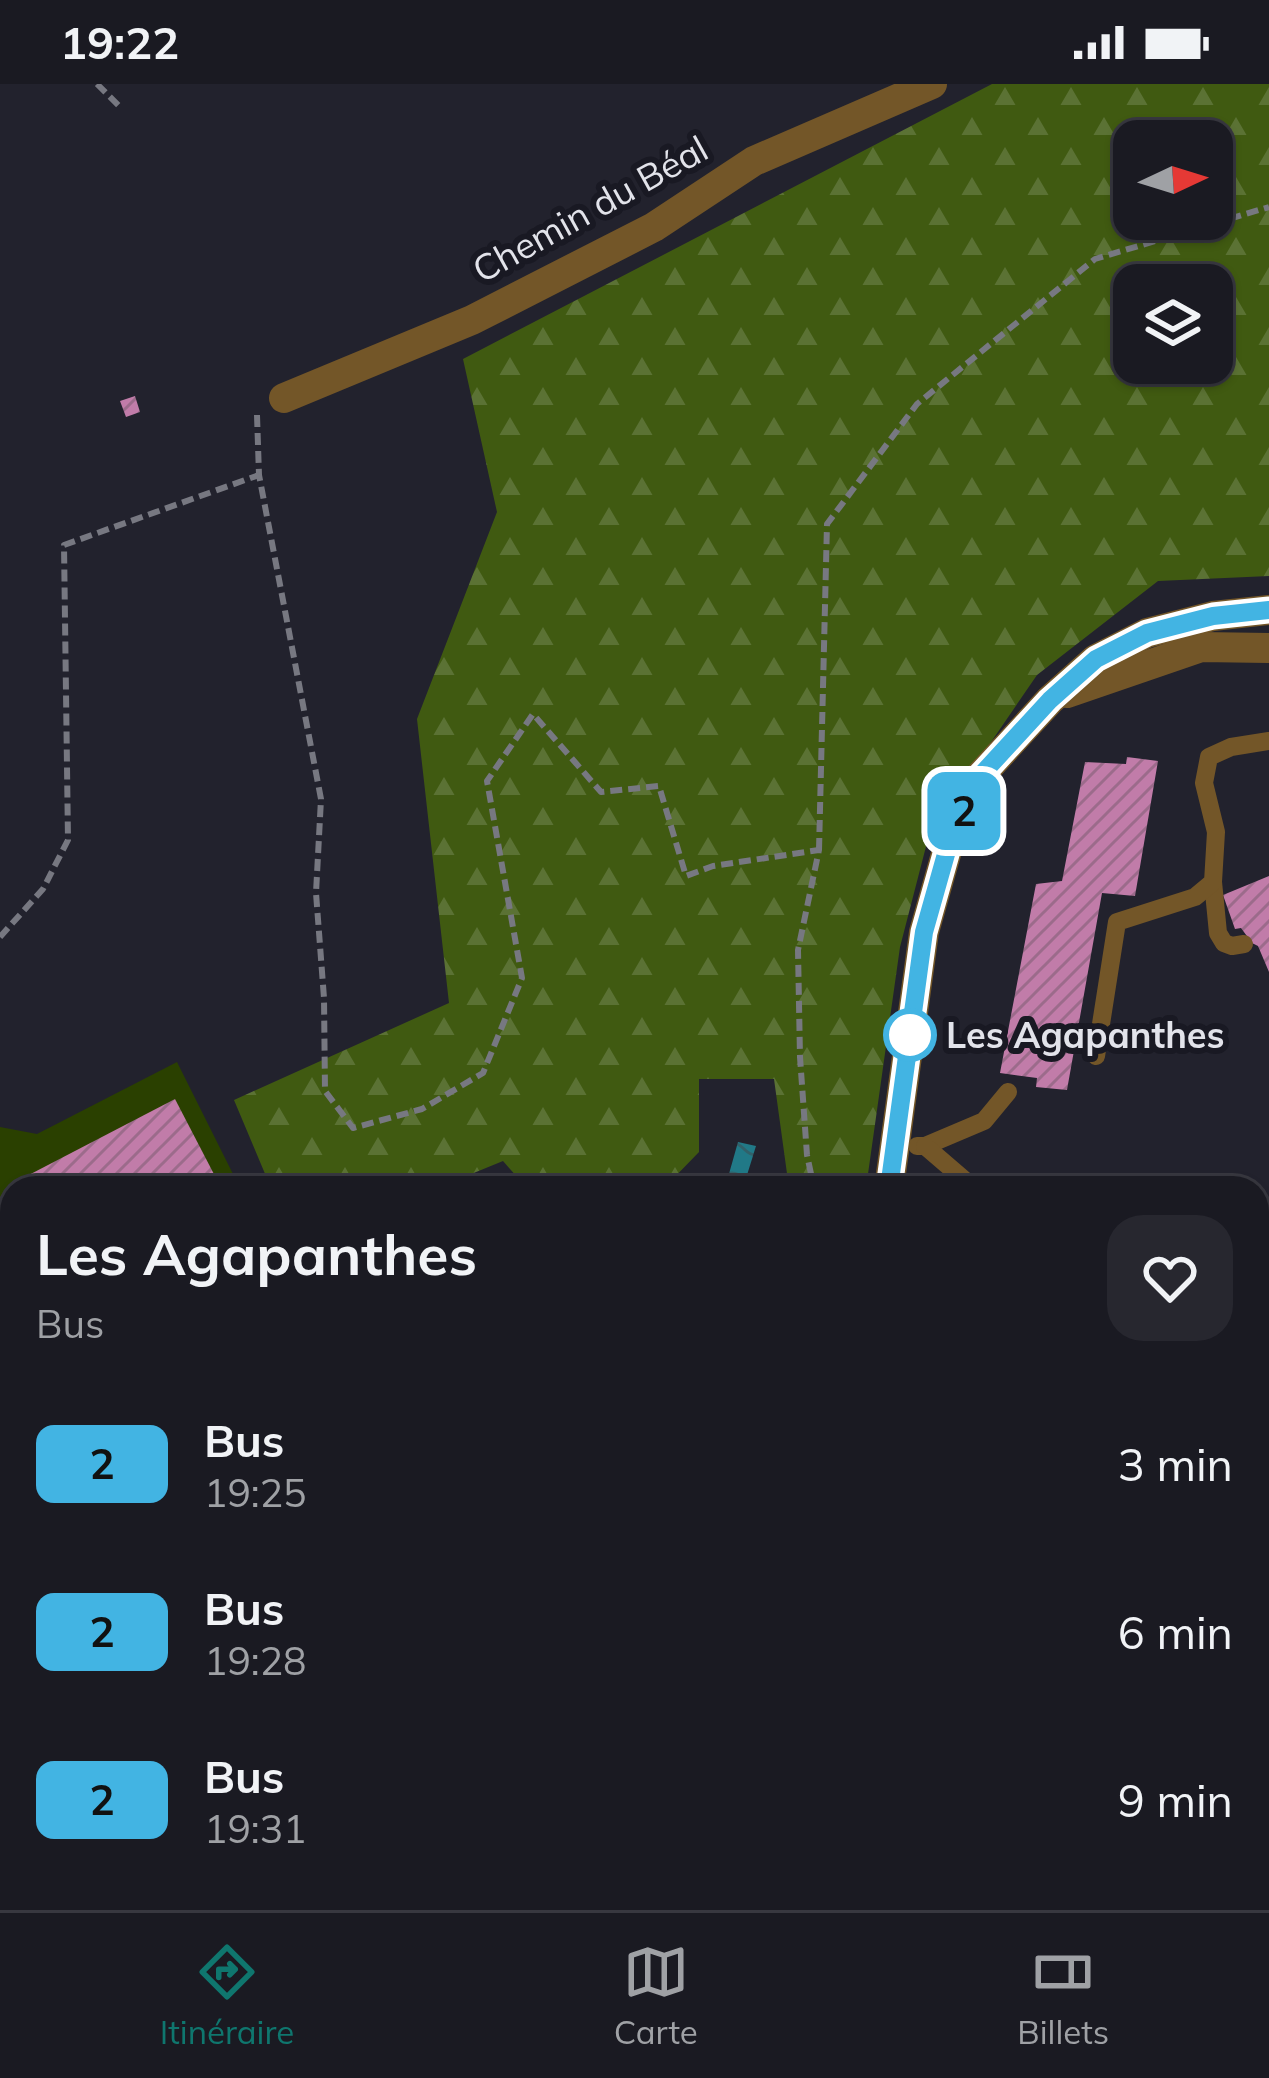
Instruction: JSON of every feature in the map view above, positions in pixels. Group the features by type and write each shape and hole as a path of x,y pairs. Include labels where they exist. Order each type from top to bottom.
{"street":[{"name":"Chemin du Béal","path":"270,402 472,320 654,227 754,161 932,84"},
{"path":"895,1176 909,1147 924,932 950,840 981,775 1050,700 1096,659 1147,633 1213,616 1269,610"},
{"path":"1050,700 1201,647 1269,648"}],"lane":[{"path":"1244,944 1223,943 1218,933 1213,881 1216,832 1204,783 1210,757 1232,747 1269,741"},
{"path":"1096,1056 1118,922 1195,897 1213,881"},
{"path":"909,1147 984,1121 1008,1092"},
{"path":"909,1147 957,1176"}],"path":[{"path":"97,84 119,106"},
{"path":"811,1176 800,1057 799,950 819,850 826,524 917,404 1095,259 1269,207"},
{"path":"270,402 259,475 321,799 316,893 325,1090 353,1128 422,1108 483,1073 522,978 487,781 533,714 601,792 659,786 686,876 713,866 819,850"},
{"path":"0,937 44,889 68,840 64,545 259,475"}],"green space":[{"path":"992,84 1269,84 1269,576 1158,581 1037,675 930,831 900,947 868,1176 787,1176 774,1079 699,1079 699,1152 676,1176 516,1176 503,1161 466,1176 266,1176 234,1100 449,1003 417,719 497,512 463,359"},
{"path":"177,1062 234,1176 0,1176 0,1127 37,1134"}],"water":[{"path":"738,1142 756,1146 747,1176 728,1176"}],"building":[{"path":"135,396 140,412 126,417 120,401"},
{"path":"1127,757 1158,761 1135,896 1102,893 1067,1090 1036,1087 1037,1078 1000,1073 1036,884 1062,881 1085,762 1126,764"},
{"path":"1269,876 1269,972 1258,946 1241,928 1235,929 1223,895"},
{"path":"175,1099 215,1176 27,1176"}],"bus line":[{"name":"2","path":"891,1176 924,932 950,840 981,775 1050,700 1096,659 1147,633 1213,616 1269,610"}],"place":[{"name":"Les Agapanthes","path":"910,1035"}]}
